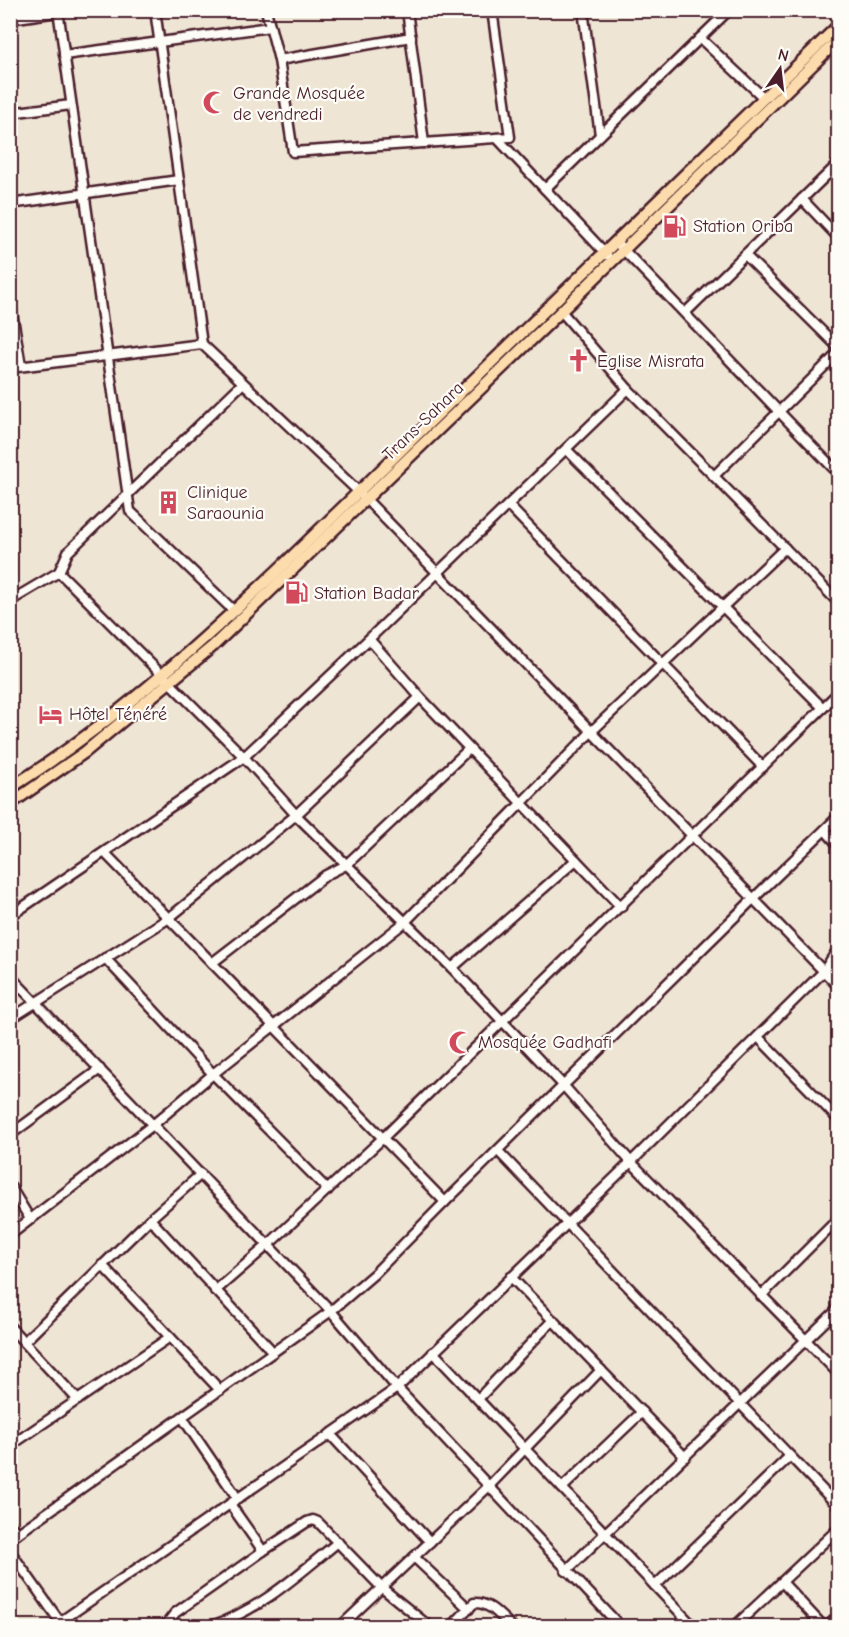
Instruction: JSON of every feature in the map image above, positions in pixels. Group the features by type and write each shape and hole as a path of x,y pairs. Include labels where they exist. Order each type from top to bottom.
{"main road":[{"name":"Trans-Sahara","path":"10,788 79,742 213,646 255,598 561,311 608,256 616,242 820,51 838,26"},
{"name":"Trans-Sahara","path":"363,495 520,334 608,256 624,250 755,113 764,98 820,51 838,40"},
{"path":"520,334 527,343"},
{"name":"Trans-Sahara","path":"10,804 85,752 166,679 234,612 255,598"}],"street":[{"path":"155,10 202,344 363,495 838,986"},
{"path":"266,10 279,60 293,152 510,137 492,10"},
{"path":"407,10 424,143"},
{"path":"583,10 600,135"},
{"path":"545,189 729,10"},
{"path":"10,19 58,11 130,511 234,612"},
{"path":"64,55 270,27"},
{"path":"279,60 411,37"},
{"path":"700,38 764,98"},
{"path":"10,112 71,105"},
{"path":"496,138 608,256"},
{"path":"685,313 838,164"},
{"path":"10,204 179,180"},
{"path":"802,199 838,237"},
{"path":"616,242 838,473"},
{"path":"745,255 838,347"},
{"path":"10,300 21,366"},
{"path":"561,311 628,388 838,602"},
{"path":"10,368 202,344"},
{"path":"714,476 838,353"},
{"path":"10,601 59,572 68,552 243,383"},
{"path":"10,916 244,757 628,388"},
{"path":"566,449 823,708"},
{"path":"508,505 763,767"},
{"path":"10,1235 154,1124 213,1074 405,922 592,731 785,548"},
{"path":"59,572 244,757 296,815 452,968 563,1085 631,1162 838,1373"},
{"path":"369,639 420,697 621,908"},
{"path":"215,1290 328,1191 694,837 838,693"},
{"path":"10,1019 169,918 296,815 420,697"},
{"path":"212,963 326,875 346,865 469,749"},
{"path":"10,1524 14,1536 331,1311 374,1274 563,1085 838,818"},
{"path":"825,830 838,844"},
{"path":"105,853 445,1202"},
{"path":"452,968 576,860"},
{"path":"10,1551 59,1625 397,1388 758,1037 824,971 838,949"},
{"path":"105,958 213,1074 328,1191"},
{"path":"10,976 331,1311 397,1388 616,1625"},
{"path":"758,1037 838,1119"},
{"path":"10,1135 100,1069"},
{"path":"498,1151 838,1506"},
{"path":"25,1341 150,1219 201,1174"},
{"path":"10,1186 30,1219"},
{"path":"150,1219 273,1352"},
{"path":"761,1296 838,1219"},
{"path":"102,1265 219,1390"},
{"path":"511,1277 685,1456"},
{"path":"566,1571 838,1309"},
{"path":"478,1399 553,1320"},
{"path":"10,1326 78,1400"},
{"path":"10,1446 170,1337"},
{"path":"434,1352 693,1626"},
{"path":"341,1626 488,1487 601,1370"},
{"path":"562,1488 642,1412"},
{"path":"182,1417 238,1499"},
{"path":"330,1434 430,1542"},
{"path":"655,1586 790,1456"},
{"path":"230,1504 263,1551"},
{"path":"165,1626 175,1613 263,1551 313,1520 318,1522 382,1588 429,1626"},
{"path":"735,1626 838,1529"},
{"path":"211,1626 228,1621 278,1590 338,1542"},
{"path":"414,1557 469,1609"},
{"path":"782,1582 826,1626 838,1616"},
{"path":"452,1626 474,1603 490,1607 511,1626"}],"place":[{"name":"Grande Mosquée de vendredi","path":"215,103"},
{"name":"Station Oriba","path":"675,226"},
{"name":"Eglise Misrata","path":"579,361"},
{"name":"Clinique Saraounia","path":"169,502"},
{"name":"Station Badar","path":"296,593"},
{"name":"Hôtel Ténéré","path":"51,714"},
{"name":"Mosquée Gadhafi","path":"460,1042"}]}
